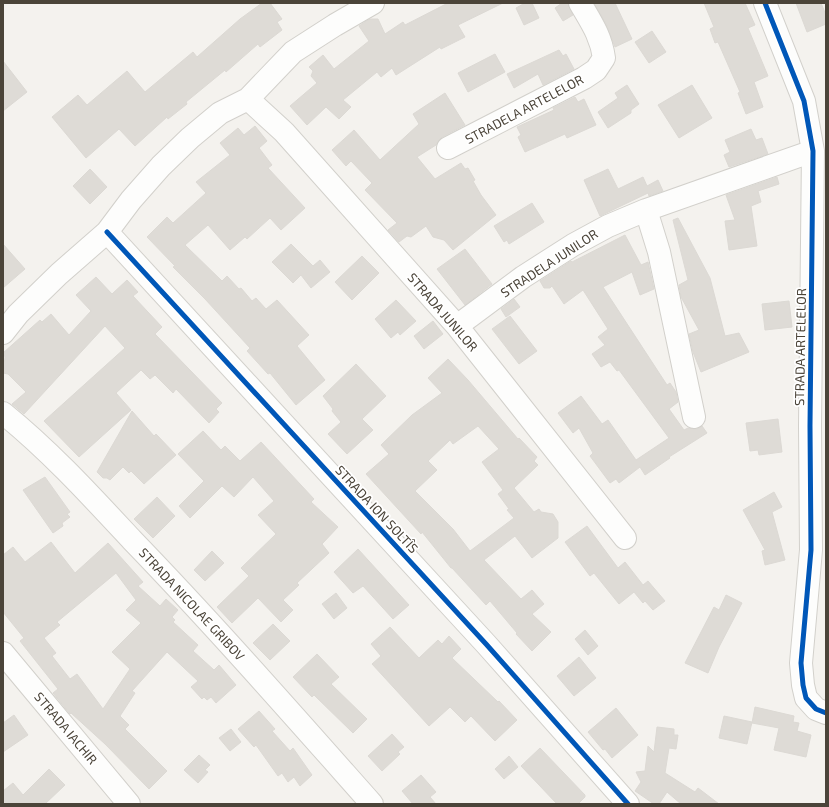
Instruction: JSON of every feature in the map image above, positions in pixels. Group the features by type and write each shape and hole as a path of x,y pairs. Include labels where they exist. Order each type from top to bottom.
{"street":[{"path":"3,333 23,309 59,274 107,232 131,200 161,166 190,138 220,113 248,99 293,52 373,3"},
{"name":"STRADELA ARTELELOR","path":"448,148 584,78 596,70 604,58 602,45 580,3"},
{"name":"STRADA ARTELELOR","path":"765,3 804,101 813,151 819,173 810,426 811,550 801,663 806,698 816,709 826,713"},
{"name":"STRADA JUNILOR","path":"248,99 284,132 457,326 625,538"},
{"name":"STRADELA JUNILOR","path":"457,326 523,277 573,245 608,226 646,210 813,151"},
{"path":"646,210 659,252 694,417"},
{"name":"STRADA ION SOLTÎS","path":"107,232 486,644 628,804"},
{"name":"STRADA NICOLAE GRIBOV","path":"3,413 62,467 193,604 372,804"},
{"name":"STRADA IACHIR","path":"3,653 129,804"}],"building":[{"path":"262,3 270,3 282,19 277,22 282,30 260,47 258,44 226,72 225,70 186,102 187,104 168,119 167,117 135,146 119,129 86,158 52,117 78,95 87,105 127,71 145,92 193,52 197,57 240,19"},
{"path":"448,3 503,3 458,25 465,37 441,49 440,47 396,75 392,68 381,77 377,72 343,100 351,107 339,119 326,107 307,125 290,106 317,83 311,76 313,71 309,67 323,55 334,69 369,41 359,26 368,20 378,19 385,34 403,22 405,25"},
{"path":"525,3 532,3 539,18 524,25 516,8"},
{"path":"562,3 568,3 573,15 563,21 555,8"},
{"path":"594,3 615,3 632,39 615,47 606,24"},
{"path":"704,3 745,3 755,25 748,28 768,76 754,82 763,107 746,114 738,93 740,92 718,42 715,43 710,29 714,27"},
{"path":"796,3 821,3 826,15 826,24 807,32"},
{"path":"652,31 666,52 649,63 635,42"},
{"path":"559,50 563,56 566,54 574,69 543,85 538,74 514,88 507,74"},
{"path":"495,54 505,72 468,92 458,73"},
{"path":"3,61 27,92 3,111"},
{"path":"627,85 639,104 631,110 631,113 608,128 598,112 618,98 615,93"},
{"path":"692,85 712,118 679,138 658,105"},
{"path":"445,93 465,125 442,137 436,145 417,157 435,179 461,163 465,169 468,168 481,195 496,215 453,250 444,240 433,237 426,226 411,237 407,236 399,242 388,230 397,223 365,190 372,183 351,161 346,166 332,150 354,130 380,160 419,124 413,114"},
{"path":"575,97 578,102 584,99 596,125 567,138 565,134 525,152 518,137 521,135 517,127 554,110 553,108"},
{"path":"255,126 267,141 259,148 272,165 268,168 305,208 281,230 270,218 247,239 245,237 230,250 208,225 185,245 222,281 227,276 239,289 241,288 252,301 256,298 266,309 277,300 309,335 297,346 325,380 296,405 270,373 268,374 247,351 250,348 173,267 175,266 147,237 167,217 173,223 206,193 196,182 230,155 220,143 238,128 244,135"},
{"path":"751,129 756,140 762,138 768,154 729,167 724,155 730,152 725,140"},
{"path":"90,169 107,187 90,204 73,186"},
{"path":"608,169 618,189 643,177 647,186 658,180 663,191 649,196 648,193 600,216 584,180"},
{"path":"777,177 779,184 758,191 761,202 751,206 757,246 729,250 725,221 735,220 726,195"},
{"path":"532,203 544,222 509,244 507,240 504,242 494,226"},
{"path":"678,218 710,278 725,336 739,333 749,352 701,372 693,352 689,334 699,330 681,297 679,285 688,280 673,220"},
{"path":"625,235 641,265 648,262 654,289 640,295 632,272 603,287 667,385 670,383 676,392 678,402 669,409 684,430 688,428 697,429 702,426 707,433 669,457 670,458 645,475 640,467 619,483 616,479 610,483 590,456 593,453 579,428 573,433 558,413 581,396 602,424 608,420 636,460 669,438 619,370 617,371 610,362 601,367 592,354 605,345 598,337 608,329 583,290 564,304 552,286 550,288 544,288 540,281 571,261 572,262"},
{"path":"3,244 25,269 3,288"},
{"path":"291,244 313,266 320,260 330,272 311,288 301,275 293,283 272,262"},
{"path":"465,249 492,284 465,305 437,269"},
{"path":"362,256 379,273 352,300 335,282"},
{"path":"96,277 112,294 127,280 138,292 133,296 162,327 155,334 222,403 216,409 219,412 209,423 176,389 173,393 155,375 150,379 141,370 116,393 131,410 79,457 44,421 125,348 105,326 24,414 12,404 26,392 8,374 3,373 5,357 3,353 40,320 42,322 51,314 69,335 91,311 76,295"},
{"path":"514,299 520,307 506,317 501,309"},
{"path":"396,300 416,321 400,335 398,332 391,338 375,319"},
{"path":"789,301 792,327 765,330 762,304"},
{"path":"510,316 537,351 519,364 492,329"},
{"path":"433,321 443,334 424,349 414,336"},
{"path":"448,359 468,380 518,439 519,438 537,457 534,461 538,465 514,488 534,512 539,509 541,512 553,514 558,522 558,538 532,558 515,536 484,560 521,599 532,590 544,604 532,614 551,632 532,651 516,634 517,633 490,601 486,605 451,568 422,532 421,534 366,474 389,454 381,445 412,415 442,393 428,378","holes":["478,426 499,449 482,462 503,490 498,494 509,509 507,510 514,518 470,551 453,529 415,491 437,470 428,461 450,440 453,444"]},
{"path":"356,364 386,396 362,419 373,430 347,454 328,434 341,422 323,396"},
{"path":"132,411 154,436 156,434 176,455 144,484 131,471 129,473 123,467 110,480 103,478 97,472"},
{"path":"778,419 782,452 759,455 758,450 750,451 746,423"},
{"path":"203,431 221,450 225,446 240,461 261,442 314,499 311,502 338,527 322,544 329,553 297,583 299,585 283,600 293,610 281,622 258,598 232,623 217,607 249,576 241,568 276,534 258,515 274,501 253,477 234,497 222,486 190,518 179,506 204,481 178,454"},
{"path":"45,477 70,512 67,514 70,517 62,523 63,526 53,533 23,490"},
{"path":"774,492 782,507 772,512 785,560 765,565 762,551 765,550 743,510"},
{"path":"157,497 175,516 153,538 134,519"},
{"path":"587,526 618,568 625,562 643,585 648,581 665,601 653,610 645,601 643,603 634,592 619,604 594,573 590,576 565,542"},
{"path":"51,542 75,573 108,543 143,582 138,586 160,606 166,599 178,610 172,617 175,620 173,622 198,645 193,651 214,670 219,665 236,685 216,703 211,697 207,700 204,697 202,699 191,687 198,681 167,652 132,691 135,693 120,716 129,725 125,729 167,771 149,789 105,744 71,713 70,714 53,693 58,689 20,641 24,638 3,612 3,555 13,547 25,562","holes":["116,573 136,600 126,610 141,623 112,652 130,669 103,709 77,674 70,679 52,656 56,653 44,638 60,625 57,622"]},
{"path":"358,549 409,605 393,619 363,586 353,593 334,572"},
{"path":"212,551 224,563 205,581 194,570"},
{"path":"336,593 347,608 334,619 322,604"},
{"path":"726,595 742,603 719,647 708,673 685,663 714,607 719,610"},
{"path":"273,624 290,641 270,660 253,643"},
{"path":"390,627 419,658 438,640 442,644 449,636 461,649 452,658 498,702 499,701 517,720 495,741 471,716 465,722 450,707 429,726 372,664 381,656 371,644"},
{"path":"585,630 598,646 588,655 575,639"},
{"path":"317,654 339,677 331,684 367,719 353,733 314,695 312,697 293,677"},
{"path":"579,657 596,678 574,696 557,676"},
{"path":"755,707 794,716 793,722 799,723 797,731 811,735 806,757 774,750 779,728 752,723"},
{"path":"616,708 638,735 612,758 588,732"},
{"path":"259,711 275,729 272,731 290,751 293,748 312,775 300,786 294,777 288,782 282,773 278,776 256,745 254,747 238,729"},
{"path":"14,715 28,735 3,752 3,723"},
{"path":"724,716 752,722 747,744 719,738"},
{"path":"657,727 674,729 674,735 678,735 676,749 669,748 665,773 695,792 698,788 719,804 681,804 667,792 659,804 654,804 635,791 641,782 636,772 645,771 648,746 654,752"},
{"path":"231,729 241,742 230,751 219,738"},
{"path":"392,734 404,747 398,752 400,754 382,771 368,756"},
{"path":"540,748 585,795 585,797 578,804 557,804 521,766"},
{"path":"199,755 210,765 205,770 208,772 198,783 184,770"},
{"path":"509,756 518,767 504,779 495,769"},
{"path":"49,769 65,785 45,804 3,804 3,791 13,783 23,795"},
{"path":"421,775 436,792 430,797 436,804 413,804 402,791"}],"cycle path":[{"path":"765,3 804,101 813,151 810,426 811,550 801,663 806,698 816,709 826,713"},
{"path":"107,232 486,644 628,804"}]}
